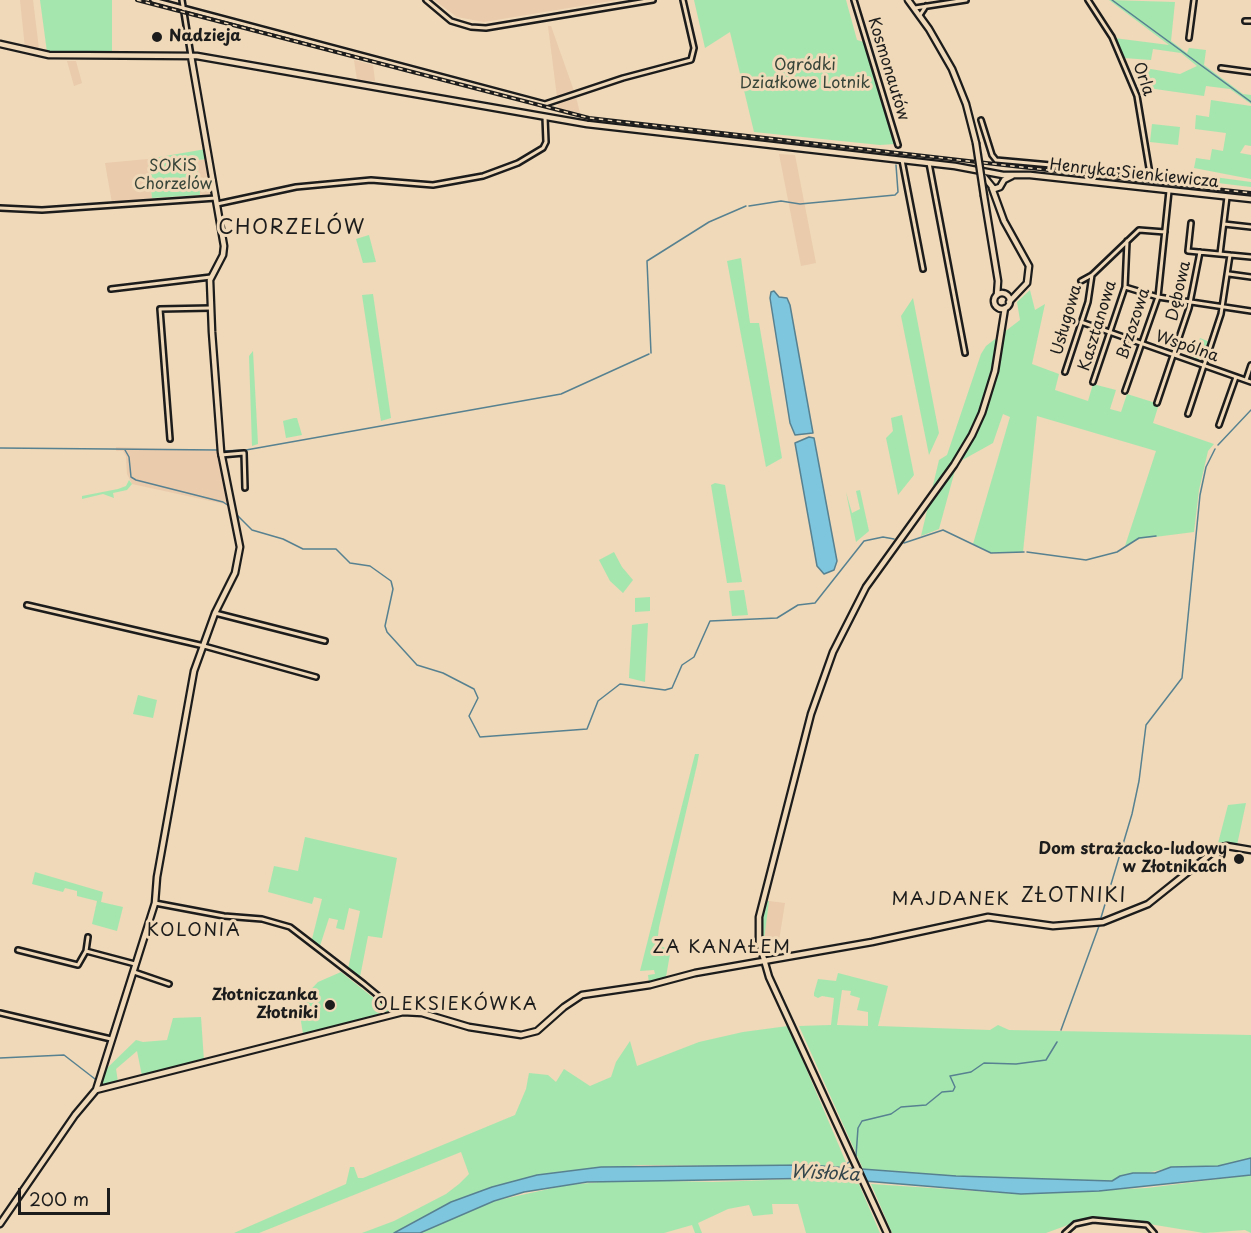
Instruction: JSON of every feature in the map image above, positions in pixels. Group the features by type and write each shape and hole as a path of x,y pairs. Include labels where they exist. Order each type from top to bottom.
{"main road":[{"path":"908,0 920,15 959,86 976,143 998,281 994,302 1001,321"},
{"path":"0,44 49,55 191,56 621,129 929,163 1000,175 1003,182"},
{"path":"0,1224 80,1108 96,1090 154,903 191,681 215,613 235,573 240,547 221,455 211,308 211,277 224,250 191,56"},
{"path":"887,1233 763,961 758,937 761,904 822,679 841,633 866,587 954,465 972,435 982,413 995,370 1001,321 1005,308 1027,283 1029,266 1008,229 992,188 979,171"},
{"path":"987,180 992,174"},
{"name":"Henryka Sienkiewicza","path":"1000,175 1251,199"},
{"path":"998,204 1000,187 1003,182 1015,175"},
{"path":"992,188 1000,187"},
{"path":"998,281 1009,302"},
{"path":"997,295 1018,294"},
{"path":"998,308 1005,308"},
{"path":"96,1090 395,1013 415,1011 469,1027 521,1035 537,1031 582,995 650,986 695,972 872,942 988,916 1053,926 1103,922 1148,904 1218,848 1236,847 1251,850"}],"street":[{"path":"153,0 545,104 623,78 691,60 694,48 683,0"},
{"path":"182,0 191,56"},
{"path":"426,0 451,21 471,27 486,28 653,0"},
{"name":"Kosmonautów","path":"854,0 898,145"},
{"path":"914,8 966,0"},
{"name":"Orla","path":"981,120 994,159 1150,174 1137,96 1112,37 1088,0"},
{"path":"1189,38 1194,0"},
{"path":"920,15 926,6"},
{"path":"1245,21 1251,21"},
{"path":"1221,68 1251,72"},
{"path":"0,208 42,210 216,201 305,186 371,180 434,185 469,180 518,163 543,148 546,142 545,117"},
{"path":"902,160 923,269"},
{"path":"929,163 965,353"},
{"name":"Brzozowa","path":"1125,391 1158,297 1169,191"},
{"path":"1220,254 1227,196"},
{"path":"1191,224 1188,250 1251,257"},
{"path":"1224,224 1251,227"},
{"path":"1081,281 1092,275 1139,230 1165,232"},
{"name":"Kasztanowa","path":"1093,382 1125,287 1127,241"},
{"name":"Dębowa","path":"1157,403 1191,302 1200,252"},
{"path":"1188,414 1223,308 1230,255"},
{"path":"1228,274 1251,277"},
{"name":"Usługowa","path":"1065,372 1081,322 1092,275"},
{"path":"111,289 211,277"},
{"path":"1125,287 1158,297 1251,312"},
{"path":"170,439 160,309 211,308"},
{"name":"Wspólna","path":"1081,322 1251,382"},
{"path":"1246,380 1251,365"},
{"path":"1219,425 1236,377"},
{"path":"221,455 244,453 245,488"},
{"path":"27,605 202,646 316,676"},
{"path":"215,613 325,641"},
{"path":"154,903 224,916 262,919 290,927 372,990 395,1013"},
{"path":"18,950 78,965 86,951 88,937"},
{"path":"86,951 135,964"},
{"path":"133,971 169,984"},
{"path":"0,1013 111,1039"},
{"path":"1065,1233 1075,1224 1093,1220 1147,1225 1154,1233"}],"shaded area":[{"path":"20,0 33,0 39,49 25,48"},
{"path":"434,0 617,0 484,22 457,17"},
{"path":"548,26 551,26 574,91 557,97"},
{"path":"354,60 373,65 375,81 357,80"},
{"path":"67,61 76,61 82,83 74,86"},
{"path":"575,93 580,113 558,109 557,100"},
{"path":"779,154 795,155 816,263 801,266"},
{"path":"148,159 152,198 112,203 105,163"},
{"path":"208,159 213,196 206,197 200,195 197,160"},
{"path":"116,447 223,451 229,505 132,484 127,474 126,456 123,451 116,451"},
{"path":"769,901 785,903 777,953 767,954 763,948 763,937"}],"green space":[{"path":"40,0 112,0 112,53 47,52"},
{"name":"Ogródki Działkowe Lotnik","path":"694,0 846,0 857,40 864,42 895,144 880,145 754,132 730,32 705,48"},
{"path":"1109,0 1175,2 1171,41 1187,53 1189,48 1206,50 1204,65 1243,94 1251,95 1251,104 1230,89 1206,86 1204,96 1148,88 1145,68 1180,74 1197,66 1181,53 1153,49 1151,60 1124,58 1114,38 1169,45"},
{"path":"1211,100 1251,106 1251,146 1245,145 1240,153 1251,155 1251,179 1194,168 1196,158 1210,160 1212,149 1223,151 1226,133 1195,129 1196,115 1209,117"},
{"path":"1152,124 1180,127 1178,145 1150,142"},
{"name":"SOKiS Chorzelów","path":"206,149 208,159 197,160 200,195 152,198 148,159"},
{"path":"1214,177 1251,182 1251,187 1201,181"},
{"path":"369,235 376,262 363,263 356,239"},
{"path":"741,258 750,323 759,323 782,458 766,467 727,261"},
{"path":"1030,290 1035,310 1045,304 1032,364 1059,374 1055,390 1088,401 1093,384 1116,390 1110,409 1121,412 1127,394 1159,404 1153,423 1214,444 1208,451 1199,490 1194,532 1139,539 1125,546 1156,451 1037,416 1023,552 992,553 973,544 1010,417 1003,414 993,443 957,463 939,529 921,536 939,460 947,455 981,354 986,346 1020,320 1017,302"},
{"path":"373,294 391,418 381,421 362,295"},
{"path":"913,298 939,433 929,455 901,316"},
{"path":"1200,338 1210,342 1205,358 1192,359"},
{"path":"253,351 258,444 252,446 249,356"},
{"path":"902,415 914,475 898,495 886,438 893,431 891,418"},
{"path":"297,418 302,435 286,438 283,421"},
{"path":"129,480 132,484 127,490 113,493 114,498 103,494 82,499 82,496 126,486"},
{"path":"715,483 725,485 742,582 727,583 711,485"},
{"path":"860,490 869,531 856,542 846,492 852,513 860,509 856,491"},
{"path":"614,552 622,567 633,580 623,593 610,581 599,560"},
{"path":"744,590 748,615 732,616 729,591"},
{"path":"650,597 650,611 635,612 635,598"},
{"path":"648,623 645,682 629,678 632,625"},
{"path":"138,695 157,700 153,718 133,714"},
{"path":"695,754 699,754 697,765 659,927 657,944 667,949 670,954 666,977 649,983 648,975 655,974 654,970 640,971"},
{"path":"1246,803 1237,845 1217,847 1228,805"},
{"path":"305,837 397,858 382,938 368,936 360,977 348,969 360,911 349,908 344,930 336,928 338,920 329,918 319,949 311,943 322,899 314,897 312,904 268,892 274,866 298,871"},
{"path":"35,872 103,892 101,902 123,907 117,931 92,924 97,901 77,896 77,891 65,888 63,892 32,884"},
{"path":"765,901 769,901 763,948 771,957 764,955 761,938"},
{"path":"341,972 390,1011 303,1034 298,1003 318,982"},
{"path":"838,973 888,986 878,1026 990,1030 998,1025 1009,1030 1251,1035 1251,1158 1218,1166 1164,1169 1112,1181 956,1176 863,1169 799,1026 831,1025 834,998 822,996 818,998 814,996 814,993 818,979 836,981","holes":["842,990 851,991 850,995 860,998 857,1010 868,1012 868,1026 837,1025"]},
{"path":"201,1017 204,1061 142,1076 137,1051 116,1069 118,1082 105,1086 98,1082 101,1074 136,1040 143,1042 167,1040 173,1018"},
{"path":"788,1026 848,1167 641,1165 557,1172 516,1181 417,1220 394,1233 362,1233 394,1221 446,1194 459,1184 469,1174 461,1152 259,1233 234,1233 346,1184 350,1167 354,1167 358,1178 363,1178 515,1115 526,1089 529,1073 548,1075 556,1082 564,1069 590,1086 611,1077 616,1062 630,1041 637,1066 699,1042 743,1032"},
{"path":"1251,1175 1251,1233 1245,1230 1204,1233 1137,1222 1093,1220 1076,1222 1046,1233 892,1233 871,1184 1021,1194 1147,1188"},
{"path":"828,1178 858,1182 880,1233 806,1233 798,1204 772,1204 773,1214 753,1216 749,1205 728,1209 698,1223 702,1233 695,1233 692,1225 664,1233 420,1233 494,1201 567,1185 624,1180 713,1182"}],"water":[{"path":"774,291 779,297 787,298 790,305 813,433 795,435 790,423 770,298 771,292"},
{"path":"809,437 814,438 837,561 834,570 824,574 817,566 795,443"},
{"name":"Wisłoka","path":"1251,1158 1251,1175 1099,1191 1021,1194 828,1178 587,1182 524,1192 494,1201 420,1233 394,1233 451,1202 492,1187 537,1175 601,1167 808,1165 956,1176 1112,1181 1120,1176 1133,1173 1155,1173 1171,1167 1218,1166"}],"waterway":[{"path":"1112,0 1251,102"},
{"path":"749,206 781,201 800,204 895,195 898,192 896,165"},
{"path":"651,353 647,261 709,222 746,206"},
{"path":"223,451 246,450 561,394 649,354"},
{"path":"1218,445 1251,410"},
{"path":"0,448 218,450"},
{"path":"1100,921 1132,814 1146,725 1182,678 1200,495 1206,467 1215,449"},
{"path":"125,450 129,457 131,477 136,480 223,502 229,506"},
{"path":"236,514 252,530 283,539 303,549 336,549 350,563 370,566 391,581 393,589 385,626 387,632 417,665 443,673 474,689 478,698 469,716 480,737 587,729 598,701 620,684 665,690 672,688 682,665 694,657 710,621 777,618 798,605 815,603 864,541 883,537 894,539"},
{"path":"904,543 943,530 991,553 1024,552"},
{"path":"1027,552 1086,560 1117,552 1139,538 1156,536"},
{"path":"1061,1030 1099,926"},
{"name":"Wisłoka","path":"842,1168 856,1156 858,1128 862,1121 891,1114 901,1107 926,1105 942,1092 953,1091 955,1087 950,1076 971,1072 984,1063 1016,1064 1046,1060 1057,1042"},
{"path":"0,1058 64,1055 95,1079"}],"railway":[{"path":"137,0 589,118 1251,193"}],"place":[{"name":"Nadzieja","path":"157,37"},
{"name":"Dom strażacko-ludowy w Złotnikach","path":"1239,859"},
{"name":"Złotniczanka Złotniki","path":"330,1005"}],"district":[{"name":"CHORZELÓW","path":"292,228"},
{"name":"ZŁOTNIKI","path":"1074,896"},
{"name":"MAJDANEK","path":"951,900"},
{"name":"KOLONIA","path":"194,931"},
{"name":"ZA KANAŁEM","path":"722,948"},
{"name":"OLEKSIEKÓWKA","path":"456,1005"}]}
